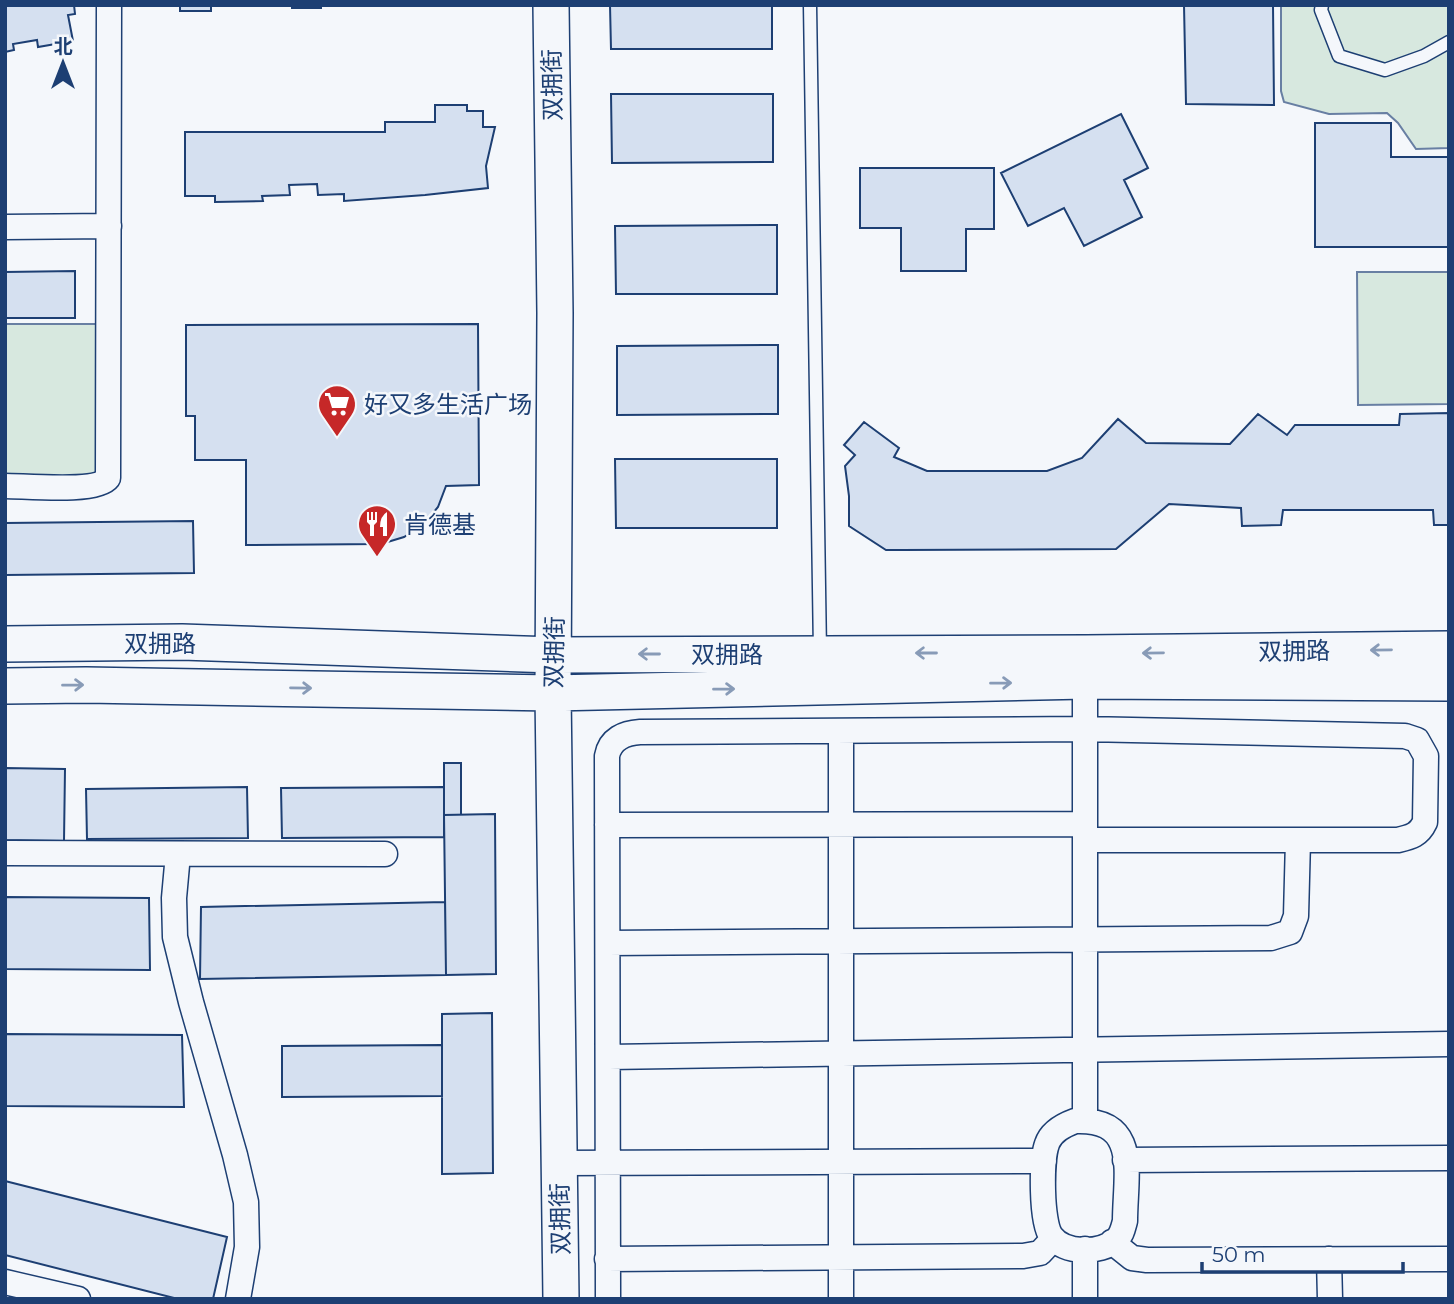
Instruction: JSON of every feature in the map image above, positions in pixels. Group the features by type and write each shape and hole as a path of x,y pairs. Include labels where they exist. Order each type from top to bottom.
{"main road":[{"name":"双拥街","path":"551,5 555,313 553,693 561,1299"},
{"name":"双拥路","path":"5,644 182,642 554,655 821,653 1449,683"},
{"name":"双拥路","path":"5,686 553,693 1449,649"}],"street":[{"path":"5,486 90,487 104,483 108,478 109,5"},
{"path":"5,227 109,226"},
{"path":"1085,667 1085,1121"},
{"path":"607,825 841,824 1298,840 1398,840 1421,831 1425,822 1426,756 1417,740 1405,736 1085,729 626,733 609,747 607,825 608,1299"},
{"path":"841,731 841,1299"},
{"path":"608,943 1282,936 1290,932 1296,916 1298,840"},
{"path":"5,853 384,854"},
{"path":"178,854 174,898 176,937 246,1202 247,1247 238,1299"},
{"path":"609,1058 1449,1044"},
{"path":"1085,1121 1103,1123 1123,1141 1125,1160 1125,1221 1122,1231 1107,1246 1085,1249 1064,1246 1053,1240 1047,1230 1045,1217 1044,1161 1046,1144 1051,1136 1066,1124 1085,1121"},
{"path":"1125,1160 1449,1158"},
{"path":"559,1163 1044,1161"},
{"path":"607,1259 1023,1256 1040,1253 1053,1240"},
{"path":"1112,1242 1132,1258 1147,1260 1449,1259"},
{"path":"1085,1249 1085,1299"},
{"path":"1329,1259 1330,1299"},
{"path":"5,1282 78,1299"}],"lane":[{"path":"810,5 821,653"},
{"path":"1322,5 1321,10 1339,56 1385,70 1424,56 1449,42"}],"shaded area":[{"path":"1281,5 1449,5 1449,148 1416,149 1398,123 1387,113 1329,114 1284,102 1281,91"},
{"path":"1357,272 1449,272 1449,404 1358,405"},
{"path":"5,324 109,324 109,486 5,485"}],"building":[{"path":"5,5 74,5 75,14 68,15 73,41 38,47 37,40 13,44 14,50 5,52"},
{"path":"180,5 211,5 211,11 180,11"},
{"path":"292,5 321,5 321,8 292,8"},
{"path":"610,5 772,5 772,49 611,49"},
{"path":"1184,5 1273,5 1274,105 1186,104"},
{"path":"611,94 773,94 773,162 612,163"},
{"path":"435,105 467,105 467,111 483,111 483,127 495,127 486,166 488,188 344,201 344,194 318,195 317,184 289,185 290,195 262,196 263,201 215,202 215,196 185,196 185,132 385,132 385,122 435,122"},
{"path":"1121,114 1148,168 1124,180 1142,217 1084,246 1064,208 1028,226 1001,173"},
{"path":"1315,123 1391,123 1391,157 1449,157 1449,247 1315,247"},
{"path":"860,168 994,168 994,229 966,229 966,271 901,271 901,228 860,228"},
{"path":"777,225 777,294 616,294 615,226"},
{"path":"75,271 75,318 5,318 5,272"},
{"name":"好又多生活广场","path":"478,324 479,485 446,486 438,507 423,525 404,537 381,544 246,545 246,460 195,460 195,416 186,416 186,325"},
{"path":"778,345 778,414 617,415 617,346"},
{"path":"1449,413 1449,525 1434,525 1433,510 1283,510 1281,525 1242,526 1241,508 1169,504 1116,549 902,550 886,550 849,526 845,466 855,455 844,445 864,422 899,448 894,457 927,471 1047,471 1082,458 1118,419 1146,443 1230,444 1258,414 1287,435 1295,425 1399,425 1400,414"},
{"path":"615,459 777,459 777,528 616,528"},
{"path":"193,521 194,573 5,575 5,523"},
{"path":"444,763 461,763 461,815 444,815"},
{"path":"5,768 65,769 64,841 5,840"},
{"path":"247,787 248,838 87,839 86,789"},
{"path":"444,787 444,837 282,838 281,788"},
{"path":"495,814 496,974 446,975 444,815"},
{"path":"5,897 149,898 150,970 5,969"},
{"path":"445,902 446,975 200,979 201,907"},
{"path":"492,1013 493,1173 442,1174 442,1014"},
{"path":"5,1034 182,1035 184,1107 5,1106"},
{"path":"442,1045 442,1096 282,1097 282,1046"},
{"path":"5,1181 227,1237 213,1299 178,1299 5,1255"}],"place":[{"name":"好又多生活广场","path":"337,438"},
{"name":"肯德基","path":"377,558"}]}
